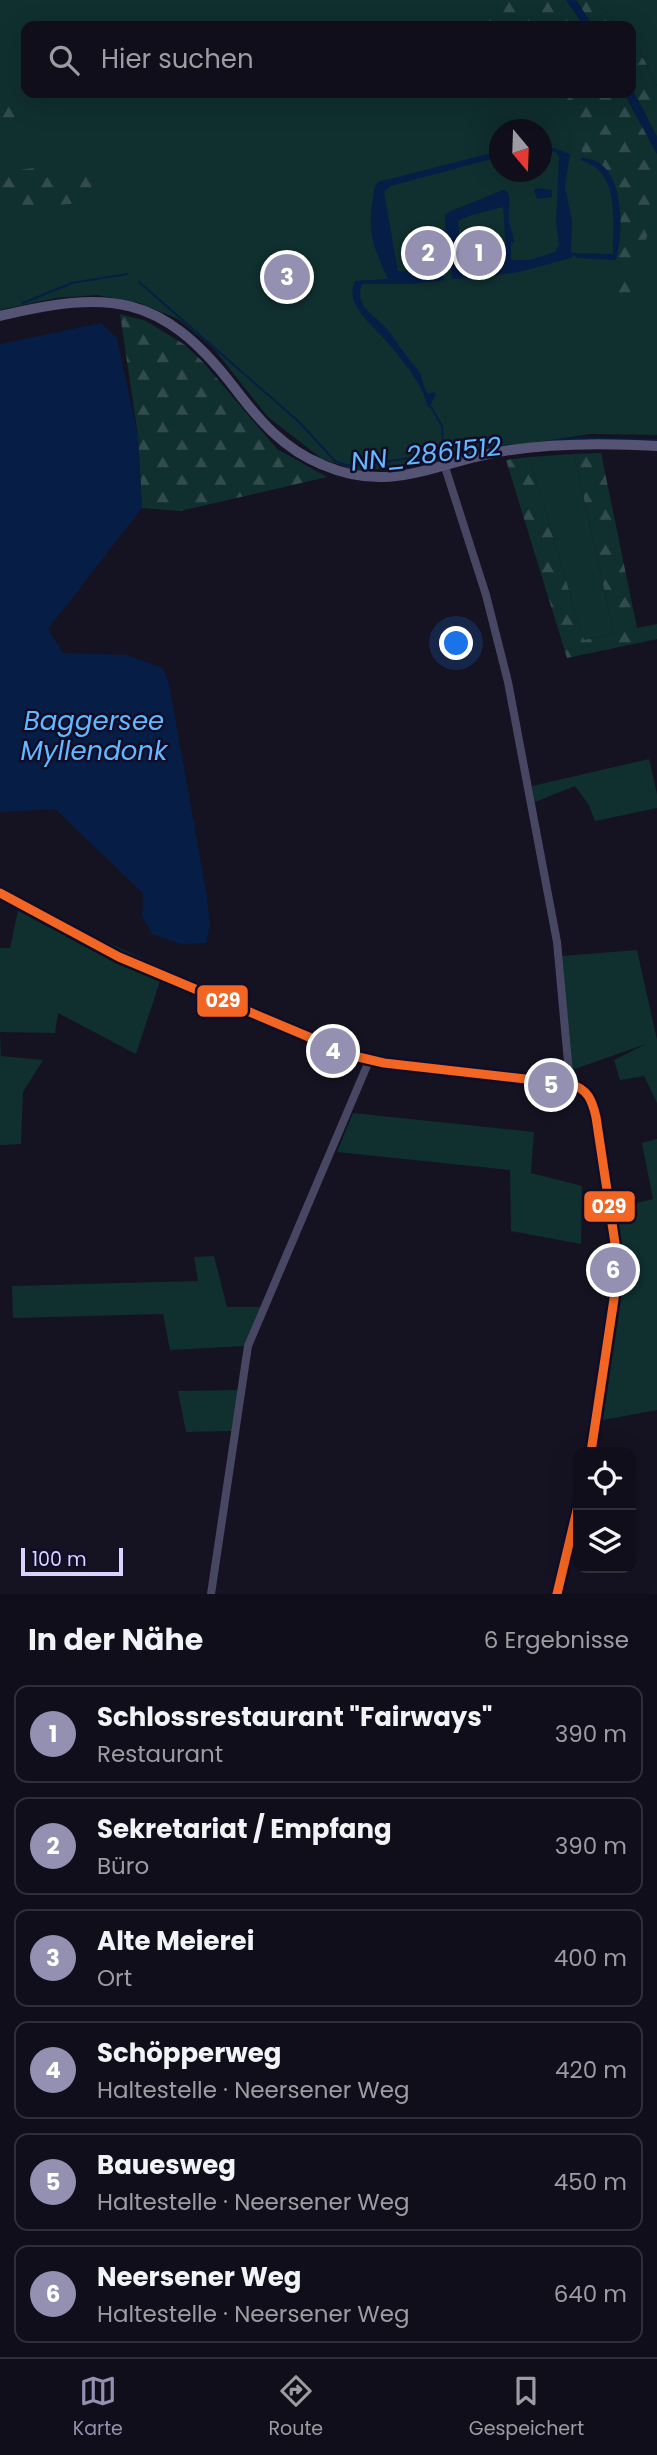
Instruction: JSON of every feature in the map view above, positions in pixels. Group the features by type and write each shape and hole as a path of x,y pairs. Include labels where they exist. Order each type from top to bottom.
{"street":[{"path":"0,316 83,300 141,309 168,322 191,338 265,425 288,446 337,471 367,476 400,477 492,453 608,445 657,446"},
{"path":"445,467 486,595 508,682 557,942 570,1084"},
{"path":"0,893 119,957 369,1061 580,1087 591,1098 596,1117 616,1250 614,1299 592,1447"},
{"path":"211,1594 248,1346 369,1061"},
{"path":"557,1594 577,1510"}],"green space":[{"path":"0,0 544,0 558,21 21,21 21,98 606,98 657,204 657,435 590,434 425,464 360,471 322,459 268,417 213,348 178,319 139,303 97,295 56,298 0,310"},
{"path":"480,0 566,0 581,21 474,21"},
{"path":"576,0 597,0 614,21 590,21"},
{"path":"597,0 657,0 657,86 636,49 636,21 614,21"},
{"path":"636,49 657,86 657,137 636,97"},
{"path":"18,98 37,121 0,130 0,99"},
{"path":"569,98 627,98 657,154 657,210 655,208 630,297 613,293 620,223 616,188 609,173 598,162 582,157 582,139 557,107"},
{"path":"42,167 86,174 110,187 98,201 0,211 0,172"},
{"path":"120,314 146,321 185,345 203,362 277,449 327,477 180,511 142,508 138,436"},
{"path":"601,453 637,628 657,624 657,639 567,658 506,460 529,457 584,640 614,634 574,454"},
{"path":"574,454 614,634 584,640 529,457"},
{"path":"649,759 657,794 657,808 595,821 589,805 575,786 535,802 532,786"},
{"path":"20,901 164,969 136,1054 58,1013 55,1033 0,1032 0,948 10,948"},
{"path":"637,950 657,1040 657,1103 644,1076 620,1080 614,1060 646,1044 572,1070 562,956"},
{"path":"0,1032 1,1056 43,1060 23,1092 21,1144 0,1145"},
{"path":"353,1113 534,1132 531,1173 582,1186 581,1244 511,1231 510,1170 337,1152"},
{"path":"657,1139 657,1410 592,1422 605,1337 611,1256 605,1211 653,1199 642,1143"},
{"path":"214,1256 227,1307 261,1307 244,1346 170,1350 163,1314 13,1318 12,1286 198,1281 194,1257"},
{"path":"238,1390 232,1431 186,1432 178,1391"}],"water":[{"path":"566,0 576,0 590,21 581,21"},
{"path":"636,97 657,137 657,154 627,98"},
{"path":"552,148 570,154 565,187 572,222 571,253 613,254 613,214 609,187 594,166 581,160 582,157 598,162 607,170 613,181 620,208 620,236 616,260 577,258 574,255 519,272 452,279 445,215 503,190 507,191 509,199 509,222 514,243 511,243 511,260 530,260 555,252 559,245 556,222 557,153 552,151","holes":["503,207 506,251 502,255 506,259 502,268 467,267 462,263 458,221"]},
{"path":"489,154 489,160 391,186 384,192 398,271 442,270 444,280 412,284 362,284 360,292 363,305 387,329 418,370 428,394 436,394 429,408 411,373 362,315 353,299 355,281 388,279 377,254 371,225 375,186 378,182"},
{"path":"534,190 552,190 552,197 537,199"},
{"name":"Baggersee Myllendonk","path":"101,323 117,338 138,436 142,508 48,629 63,653 126,655 163,668 169,684 207,897 210,925 206,943 182,944 152,934 142,916 143,893 55,809 0,812 0,344"}],"waterway":[{"name":"NN_2861512","path":"23,303 72,283 127,274"},
{"name":"NN_2861512","path":"139,282 298,421 335,461 358,465 510,445"},
{"path":"431,407 442,426 443,452"},
{"name":"NN_2861512","path":"551,441 573,438 657,440"}],"transit line":[{"name":"029","path":"0,893 119,957 354,1056 384,1063 570,1084 585,1092 591,1100 596,1117 616,1250 614,1299 592,1447"},
{"name":"029","path":"557,1594 577,1510"}],"place":[{"name":"Sekretariat / Empfang","path":"428,253"},
{"name":"Schlossrestaurant \"Fairways\"","path":"479,253"},
{"name":"Alte Meierei","path":"287,277"},
{"name":"Schöpperweg","path":"333,1051"},
{"name":"Bauesweg","path":"551,1085"},
{"name":"Neersener Weg","path":"613,1270"}]}
